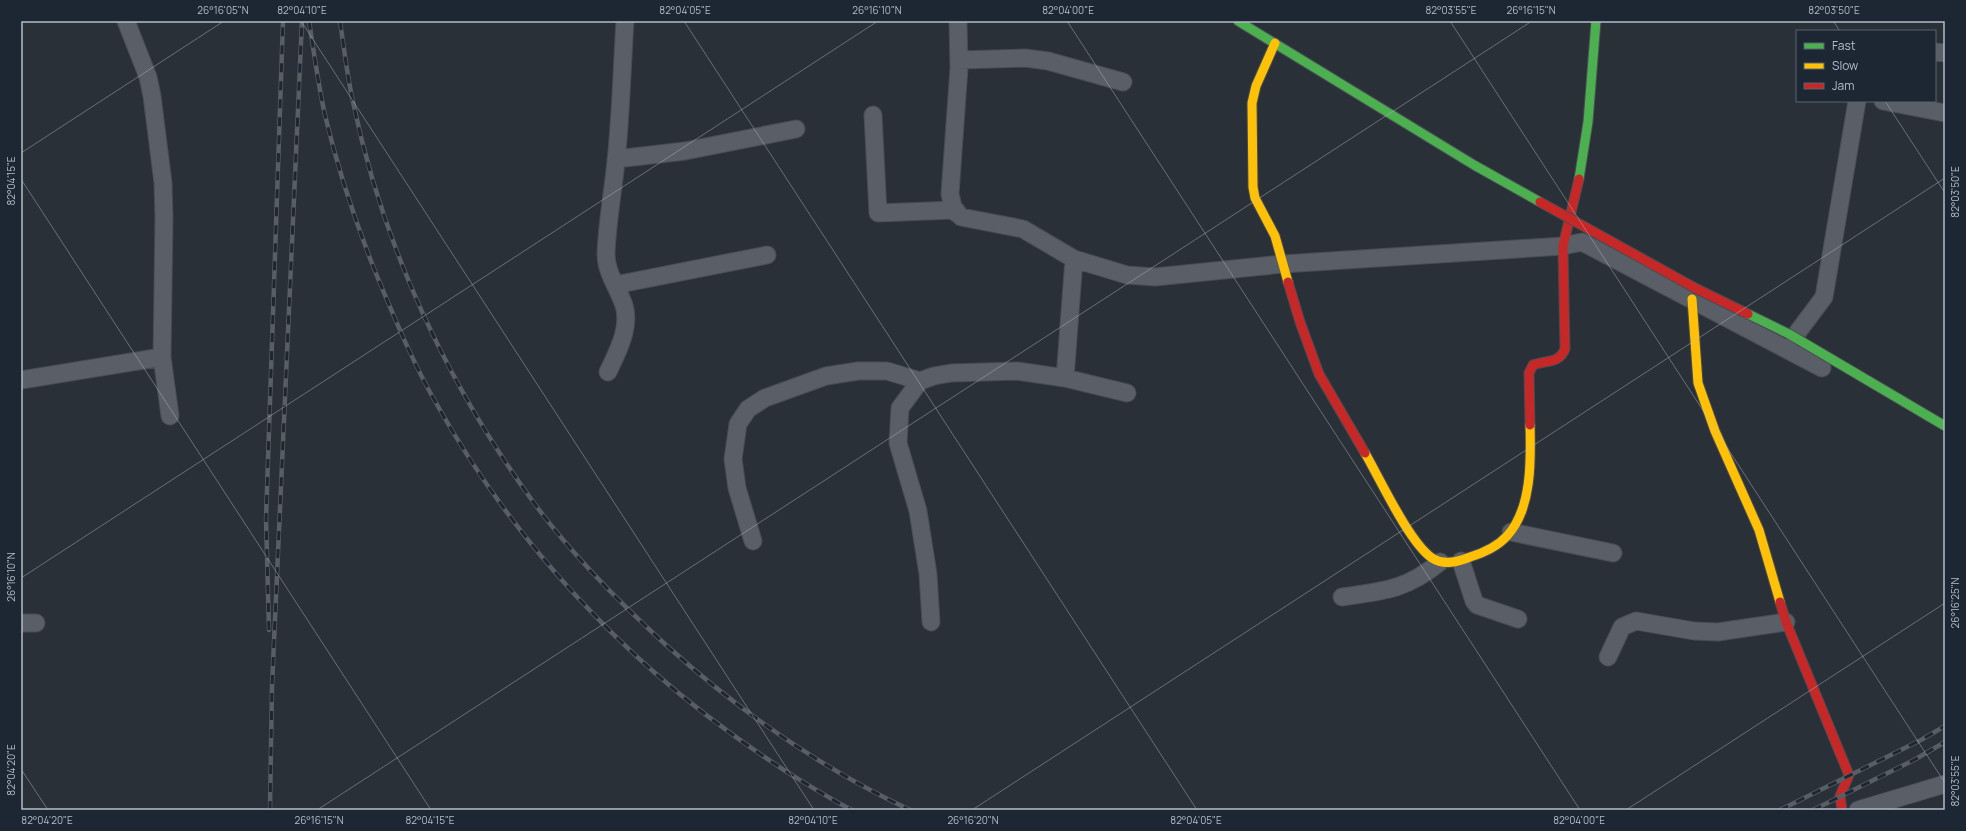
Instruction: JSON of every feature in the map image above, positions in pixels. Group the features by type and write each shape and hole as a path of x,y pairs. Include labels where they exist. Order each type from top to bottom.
{"street":[{"path":"126,21 150,83 162,183 164,218 162,357 170,416"},
{"path":"608,372 621,342 625,328 624,302 609,270 606,256 616,159 625,21"},
{"path":"956,213 950,194 959,60 958,21"},
{"path":"1238,21 1468,161 1695,288 1794,337 1945,426"},
{"path":"1275,43 1256,86 1252,103 1253,187 1256,198 1275,236 1300,322 1319,374 1414,539 1429,557 1440,562 1461,561 1498,545 1511,532 1522,512 1528,482 1529,373 1532,365 1538,362 1555,361 1560,358 1565,350 1563,246 1578,188 1584,150 1588,122 1596,21"},
{"path":"959,60 1026,58 1048,61 1123,82"},
{"path":"1794,337 1824,297 1857,102"},
{"path":"1888,102 1945,114"},
{"path":"873,115 878,213 953,210 961,217 1023,229 1074,259 1127,275 1154,277 1282,264 1563,246 1582,242 1822,368"},
{"path":"616,159 685,151 796,130"},
{"path":"615,285 767,255"},
{"path":"1065,378 1074,259"},
{"path":"1692,300 1698,383 1715,431 1759,530 1786,622 1849,775 1840,796 1842,810"},
{"path":"21,380 162,357"},
{"path":"753,541 737,488 732,459 738,424 748,409 765,398 826,376 858,371 887,371 920,381"},
{"path":"931,622 928,574 918,511 898,443 900,408 920,381 934,376 952,373 1017,371 1065,378 1127,393"},
{"path":"1511,532 1613,553"},
{"path":"1461,561 1474,601 1477,605 1518,619"},
{"path":"1342,597 1388,590 1407,584 1424,576 1440,562"},
{"path":"1608,656 1622,627 1636,621 1694,631 1718,632 1786,622"},
{"path":"1858,810 1945,784"}],"railway":[{"path":"269,630 266,519 283,21"},
{"path":"270,810 272,686 302,21"},
{"path":"309,21 320,92 330,136 348,197 369,256 412,357 458,441 482,477 507,513 563,581 592,613 655,673 703,713 753,749 827,797 852,810"},
{"path":"340,21 351,92 366,156 382,209 401,261 422,312 446,362 502,458 534,503 564,541 614,595 666,645 722,693 813,757 877,794 910,810"},
{"path":"1780,810 1921,740 1945,726"},
{"path":"1813,810 1914,760 1945,742"}],"traffic: fast":[{"path":"1238,21 1474,165 1540,202"},
{"path":"1579,179 1588,122 1596,21"},
{"path":"1748,314 1789,334 1945,426"}],"traffic: slow":[{"path":"1275,43 1256,86 1252,103 1253,187 1255,198 1275,236 1288,282"},
{"path":"1692,299 1698,383 1715,431 1759,530 1780,602"},
{"path":"1365,453 1405,525 1423,550 1432,558 1441,562 1456,562 1490,549 1503,540 1515,525 1526,498 1530,468 1530,425"}],"traffic: jam":[{"path":"1530,425 1529,373 1533,365 1552,361 1559,357 1565,349 1563,246 1579,179"},
{"path":"1540,202 1695,288 1748,314"},
{"path":"1288,282 1300,322 1319,374 1365,453"},
{"path":"1780,602 1786,622 1849,775 1840,796 1842,810"}]}
